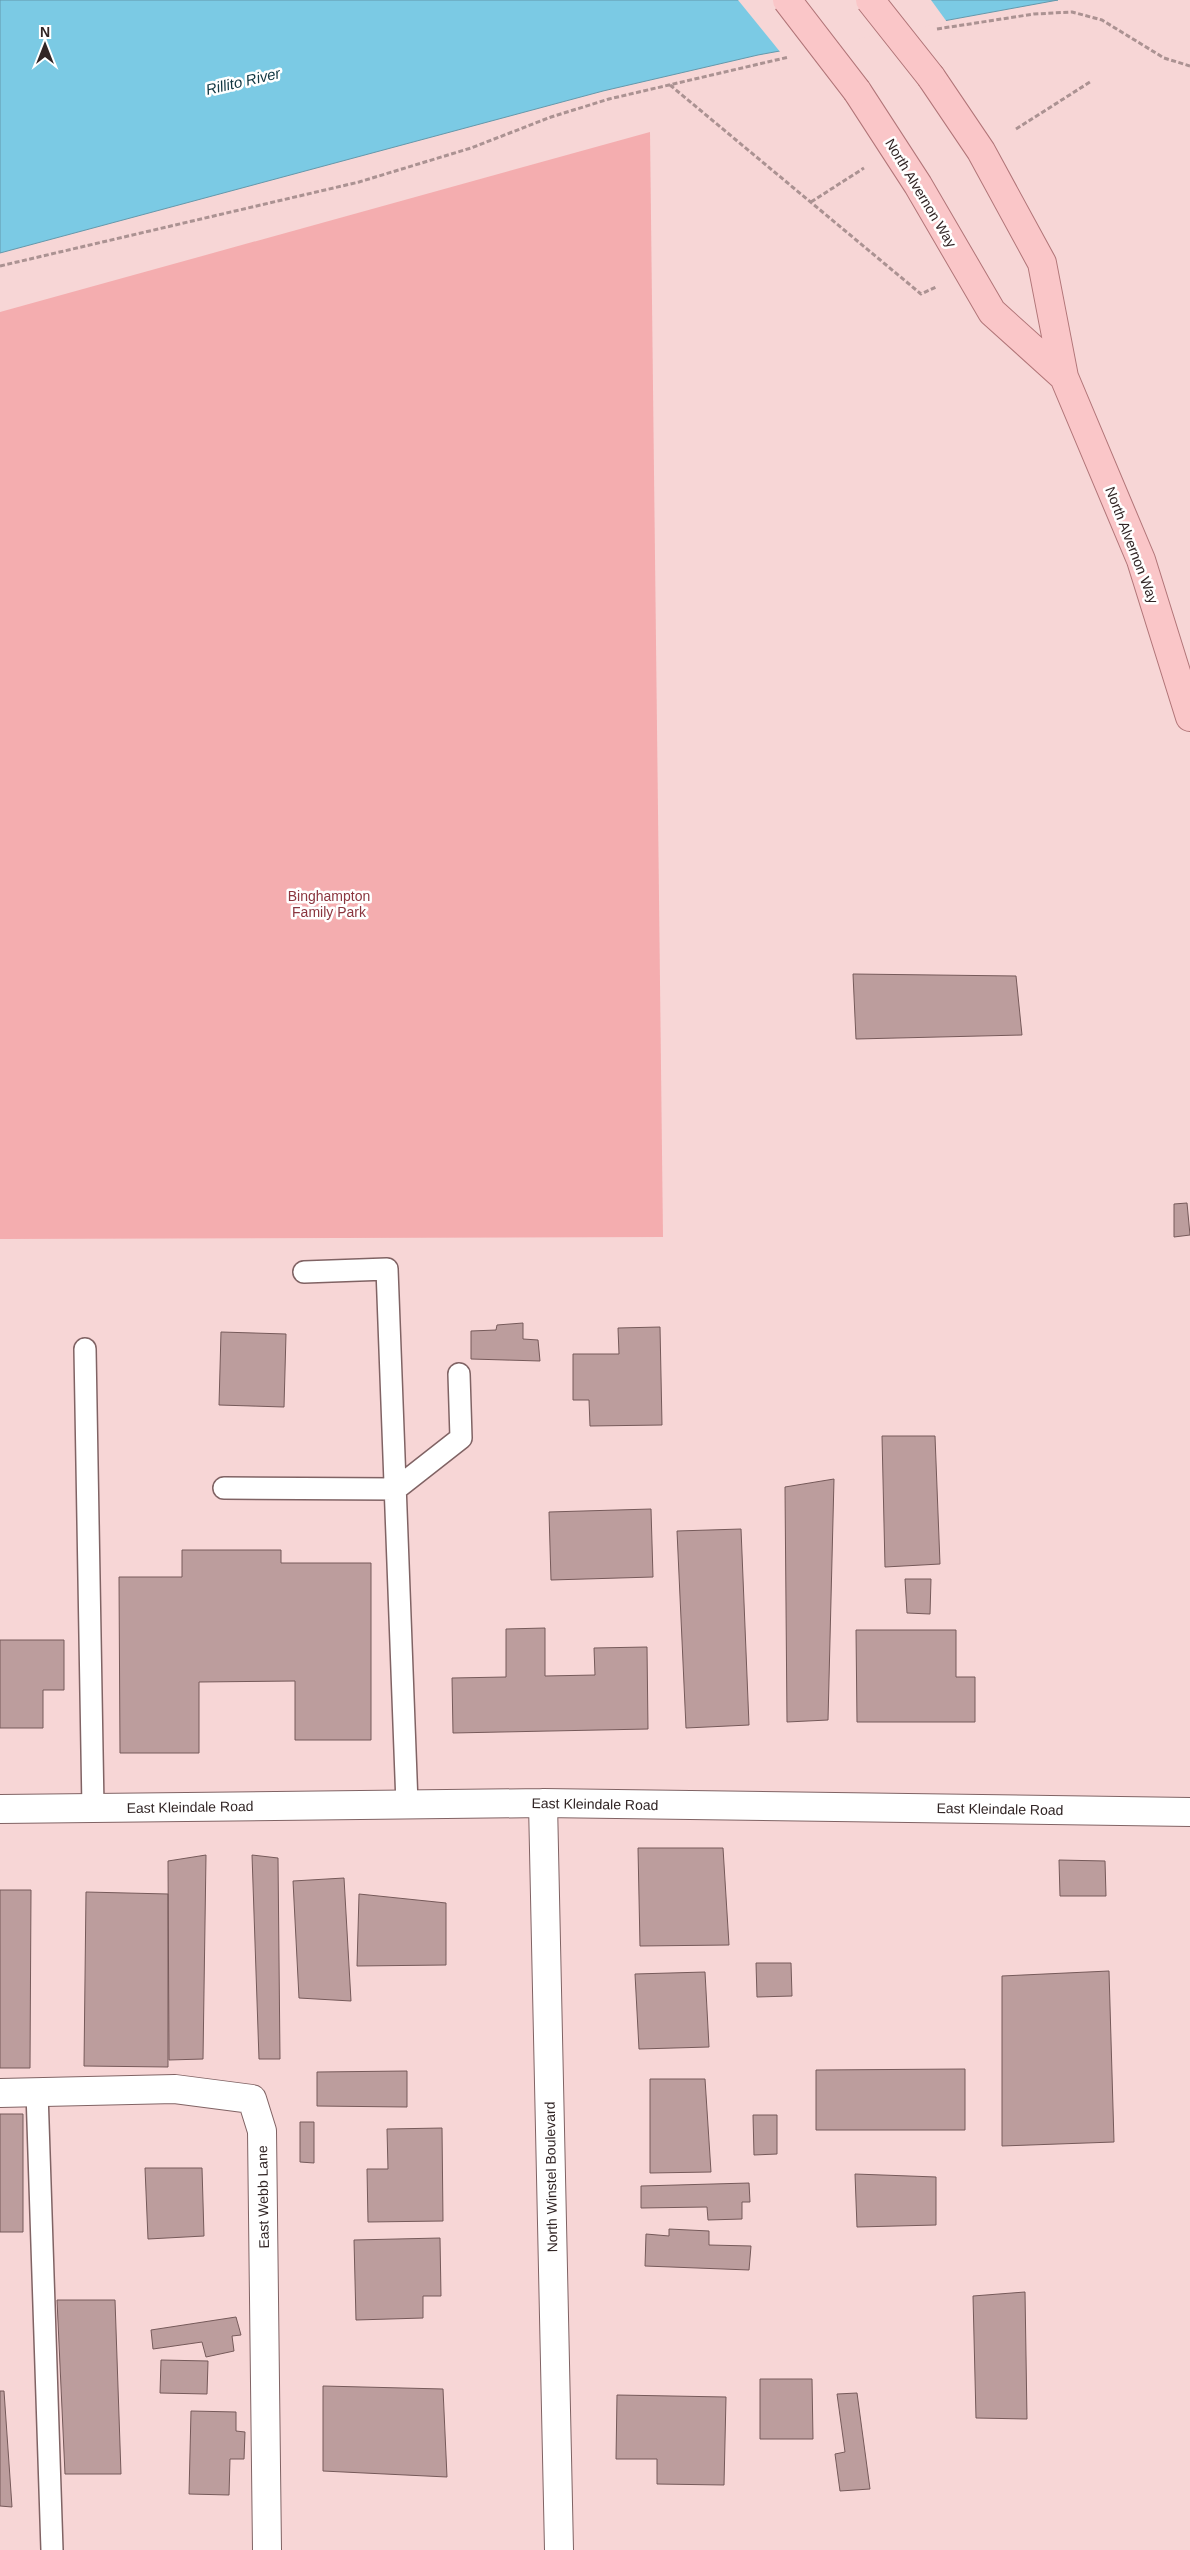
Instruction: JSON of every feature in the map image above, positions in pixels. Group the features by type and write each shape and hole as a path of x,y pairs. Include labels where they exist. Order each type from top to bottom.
{"main road":[{"name":"North Alvernon Way","path":"787,0 857,91 918,185 992,312 1064,377"},
{"name":"North Alvernon Way","path":"870,0 931,77 981,151 1042,263 1064,377 1141,560 1190,717"}],"street":[{"name":"East Kleindale Road","path":"0,1809 543,1803 1190,1812"},
{"name":"North Winstel Boulevard","path":"543,1803 559,2550"},
{"name":"East Webb Lane","path":"0,2093 175,2089 252,2099 262,2131 267,2550"}],"lane":[{"path":"304,1272 387,1269 407,1804"},
{"path":"85,1349 93,1808"},
{"path":"224,1488 396,1489 461,1438 459,1374"},
{"path":"38,2092 52,2550"}],"path":[{"path":"927,31 1034,14 1072,12 1102,20 1164,58 1190,66"},
{"path":"0,266 359,182 471,148 551,117 609,99 792,57"},
{"path":"1016,129 1090,82"},
{"path":"669,85 921,294 936,287"},
{"path":"811,202 864,168"}],"green space":[{"name":"Binghampton Family Park","path":"650,132 663,1237 0,1239 0,312"}],"water":[{"name":"Rillito River","path":"0,0 1058,0 758,55 603,91 0,253"}],"pier":[{"path":"738,0 931,0 947,22 781,53"}],"building":[{"path":"853,974 1016,976 1022,1035 856,1039"},
{"path":"1187,1203 1190,1235 1174,1237 1174,1204"},
{"path":"523,1323 523,1339 538,1340 540,1361 471,1359 471,1331 496,1330 497,1325"},
{"path":"660,1327 662,1425 590,1426 589,1400 573,1400 573,1354 619,1354 618,1328"},
{"path":"221,1332 286,1334 284,1407 219,1405"},
{"path":"882,1436 935,1436 940,1564 885,1567"},
{"path":"834,1479 828,1720 787,1722 785,1487"},
{"path":"651,1509 653,1577 551,1580 549,1512"},
{"path":"741,1529 749,1725 686,1728 677,1531"},
{"path":"182,1550 281,1550 281,1563 371,1563 371,1740 295,1740 295,1681 199,1682 199,1753 120,1753 119,1577 182,1577"},
{"path":"905,1579 931,1579 930,1614 907,1613"},
{"path":"545,1628 545,1676 595,1675 594,1648 647,1647 648,1729 453,1733 452,1678 506,1677 506,1629"},
{"path":"856,1630 956,1630 956,1677 975,1677 975,1722 857,1722"},
{"path":"0,1640 64,1640 64,1690 43,1690 43,1728 0,1728"},
{"path":"638,1848 723,1848 729,1945 640,1946"},
{"path":"206,1855 203,2059 169,2060 168,1861"},
{"path":"252,1855 278,1858 280,2059 259,2059"},
{"path":"1059,1860 1105,1861 1106,1896 1060,1896"},
{"path":"344,1878 351,2001 299,1998 293,1881"},
{"path":"0,1890 31,1890 30,2068 0,2068"},
{"path":"86,1892 168,1894 168,2067 84,2066"},
{"path":"359,1894 446,1903 446,1965 357,1966"},
{"path":"756,1963 791,1963 792,1996 757,1997"},
{"path":"1109,1971 1114,2142 1002,2146 1002,1976"},
{"path":"705,1972 709,2047 639,2049 635,1974"},
{"path":"965,2069 965,2130 816,2130 816,2070"},
{"path":"407,2071 407,2107 317,2106 317,2072"},
{"path":"650,2079 705,2079 711,2172 650,2173"},
{"path":"0,2114 23,2114 23,2232 0,2232"},
{"path":"753,2115 777,2115 777,2154 754,2155"},
{"path":"300,2122 314,2122 314,2163 300,2162"},
{"path":"442,2128 443,2221 368,2222 367,2169 388,2169 387,2129"},
{"path":"145,2168 202,2168 204,2236 148,2239"},
{"path":"855,2174 936,2177 936,2225 857,2227"},
{"path":"749,2183 750,2202 742,2202 742,2219 708,2220 707,2207 641,2208 641,2186"},
{"path":"669,2229 709,2231 709,2245 751,2246 749,2270 645,2266 646,2234 669,2236"},
{"path":"440,2238 441,2296 423,2296 423,2318 356,2320 354,2240"},
{"path":"1025,2292 1027,2419 976,2418 973,2296"},
{"path":"57,2300 115,2300 121,2474 65,2474"},
{"path":"236,2317 241,2335 232,2336 234,2351 206,2357 202,2342 153,2349 151,2330"},
{"path":"161,2360 208,2361 207,2394 160,2393"},
{"path":"760,2379 812,2379 813,2439 760,2439"},
{"path":"323,2386 443,2389 447,2477 323,2471"},
{"path":"0,2391 4,2391 12,2507 0,2506"},
{"path":"857,2393 870,2489 840,2491 835,2454 845,2452 837,2394"},
{"path":"617,2395 726,2397 724,2485 657,2484 657,2459 616,2459"},
{"path":"191,2411 236,2412 236,2431 245,2432 244,2459 230,2459 229,2495 189,2494"}]}
